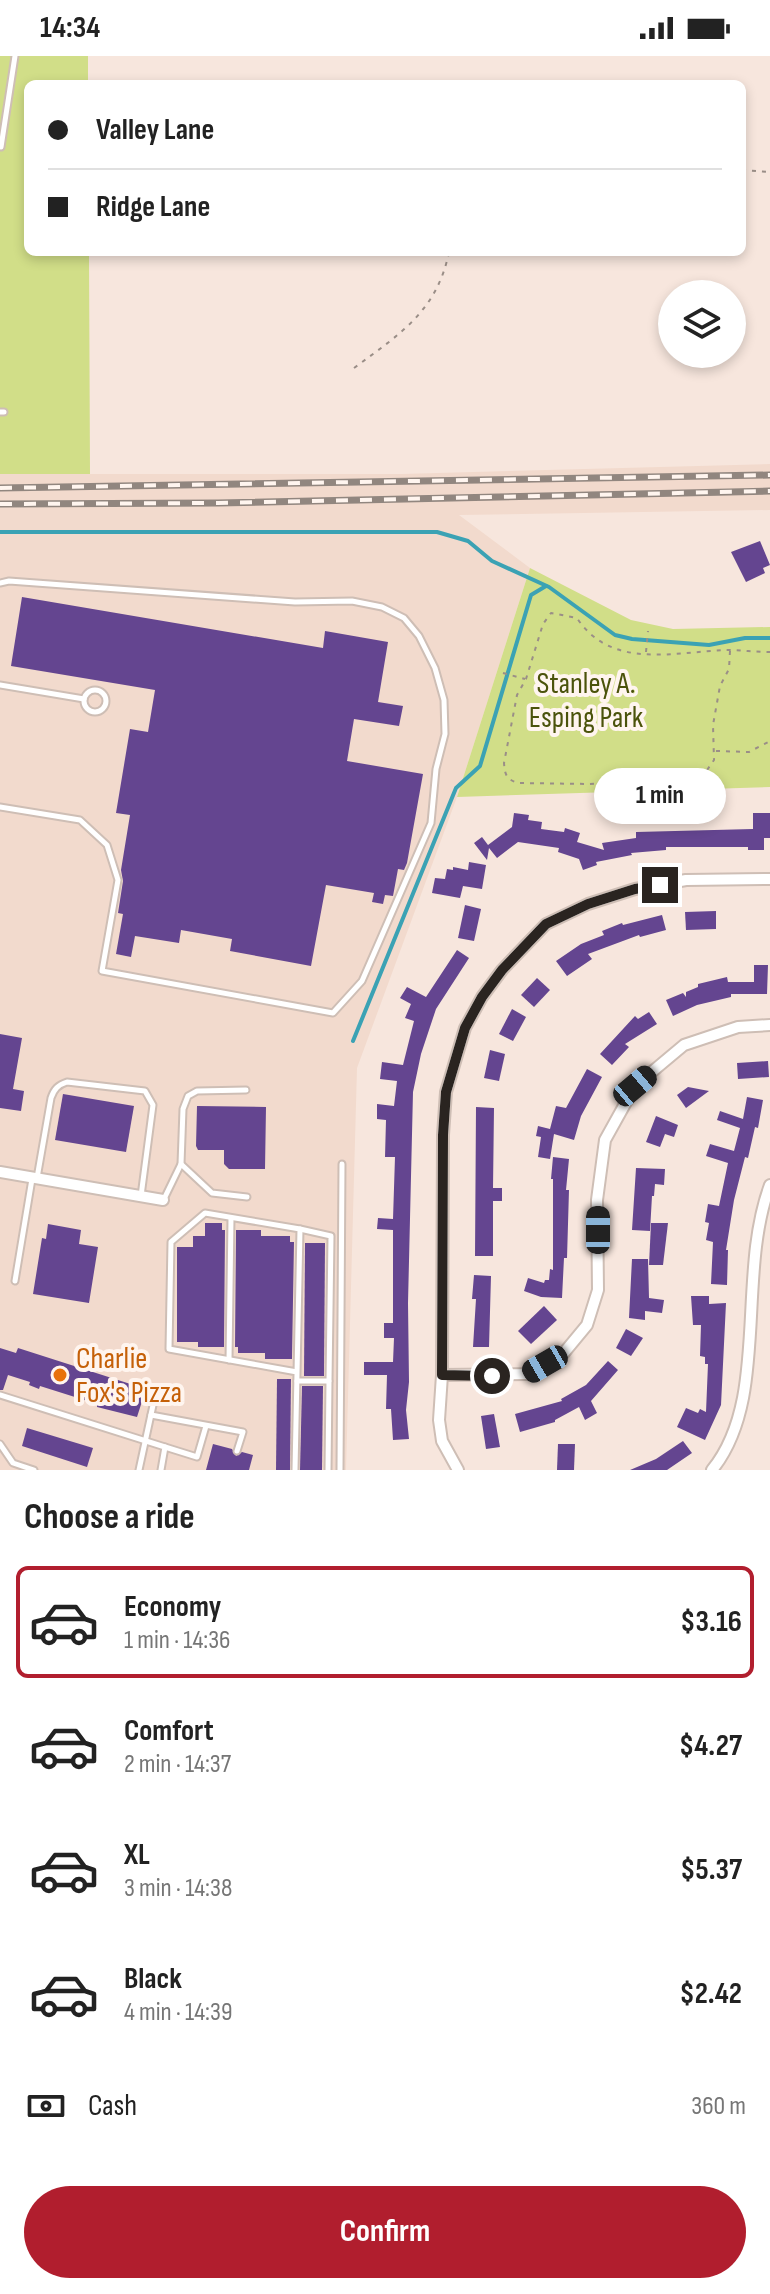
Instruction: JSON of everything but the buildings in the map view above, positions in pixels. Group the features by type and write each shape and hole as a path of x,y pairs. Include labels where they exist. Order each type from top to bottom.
{"street":[{"path":"458,1470 439,1433 443,1135 446,1092 465,1028 502,970 546,924 588,904 635,889 686,880 770,879"},
{"path":"442,1375 527,1374 563,1354 587,1325 598,1290 597,1200 605,1140 635,1086 684,1045 738,1027 770,1025"},
{"path":"0,1172 163,1200"},
{"path":"712,1470 727,1457 748,1422 757,1381 757,1278 762,1205 770,1185"}],"lane":[{"path":"1,147 15,56"},
{"path":"0,583 9,581 295,602 352,601 382,607 404,618 419,636 435,668 444,700 445,734 436,769 431,823 362,981 333,1013 102,971 118,880 107,845 80,820 0,807"},
{"path":"0,685 84,699"},
{"path":"98,689 105,694 107,704 102,711 93,713 85,708 84,699 90,690 98,689"},
{"path":"15,1281 51,1098 60,1084 67,1082 145,1091 153,1105 141,1196"},
{"path":"163,1200 181,1164 183,1109 188,1096 197,1091 246,1090"},
{"path":"181,1164 212,1193 247,1197"},
{"path":"340,1470 342,1164"},
{"path":"297,1372 169,1349 171,1242 205,1213 331,1236 328,1470"},
{"path":"229,1360 231,1218"},
{"path":"295,1470 300,1229"},
{"path":"297,1381 329,1381"},
{"path":"0,1395 197,1457 206,1426"},
{"path":"139,1470 155,1396"},
{"path":"151,1415 243,1432 237,1451"},
{"path":"0,1444 13,1463 34,1470"},
{"path":"161,1470 165,1447"}],"path":[{"path":"746,170 770,172"},
{"path":"354,368 404,330 430,303 439,288 448,256"},
{"path":"730,651 729,669 720,686 713,725 715,751 710,767 698,777 589,784 527,784 509,780 505,774 504,763 517,695 526,679 543,624 551,613 577,618 583,630 613,649 626,653 692,655 730,651 770,652"},
{"path":"646,654 648,631"},
{"path":"503,673 526,679"},
{"path":"715,751 749,752 770,741"}],"shaded area":[{"path":"770,464 770,510 459,515 530,568 457,797 357,1068 346,1470 0,1470 0,474 401,474"}],"green space":[{"path":"0,56 88,56 88,80 24,80 24,256 89,256 90,474 0,474"},
{"name":"Stanley A. Esping Park","path":"530,568 631,620 673,629 770,627 770,787 457,797"}],"waterway":[{"path":"0,532 437,532 468,541 492,561 549,587 615,635 709,645 745,638 770,638"},
{"path":"353,1041 456,788 480,766 531,595 546,586"}],"railway":[{"path":"0,488 770,475"},
{"path":"0,504 218,503 770,491"}],"place":[{"name":"Charlie Fox's Pizza","path":"60,1375"}],"route":[{"path":"492,1376 442,1375 443,1135 446,1092 465,1028 502,970 546,924 588,904 635,889 660,885"}]}
